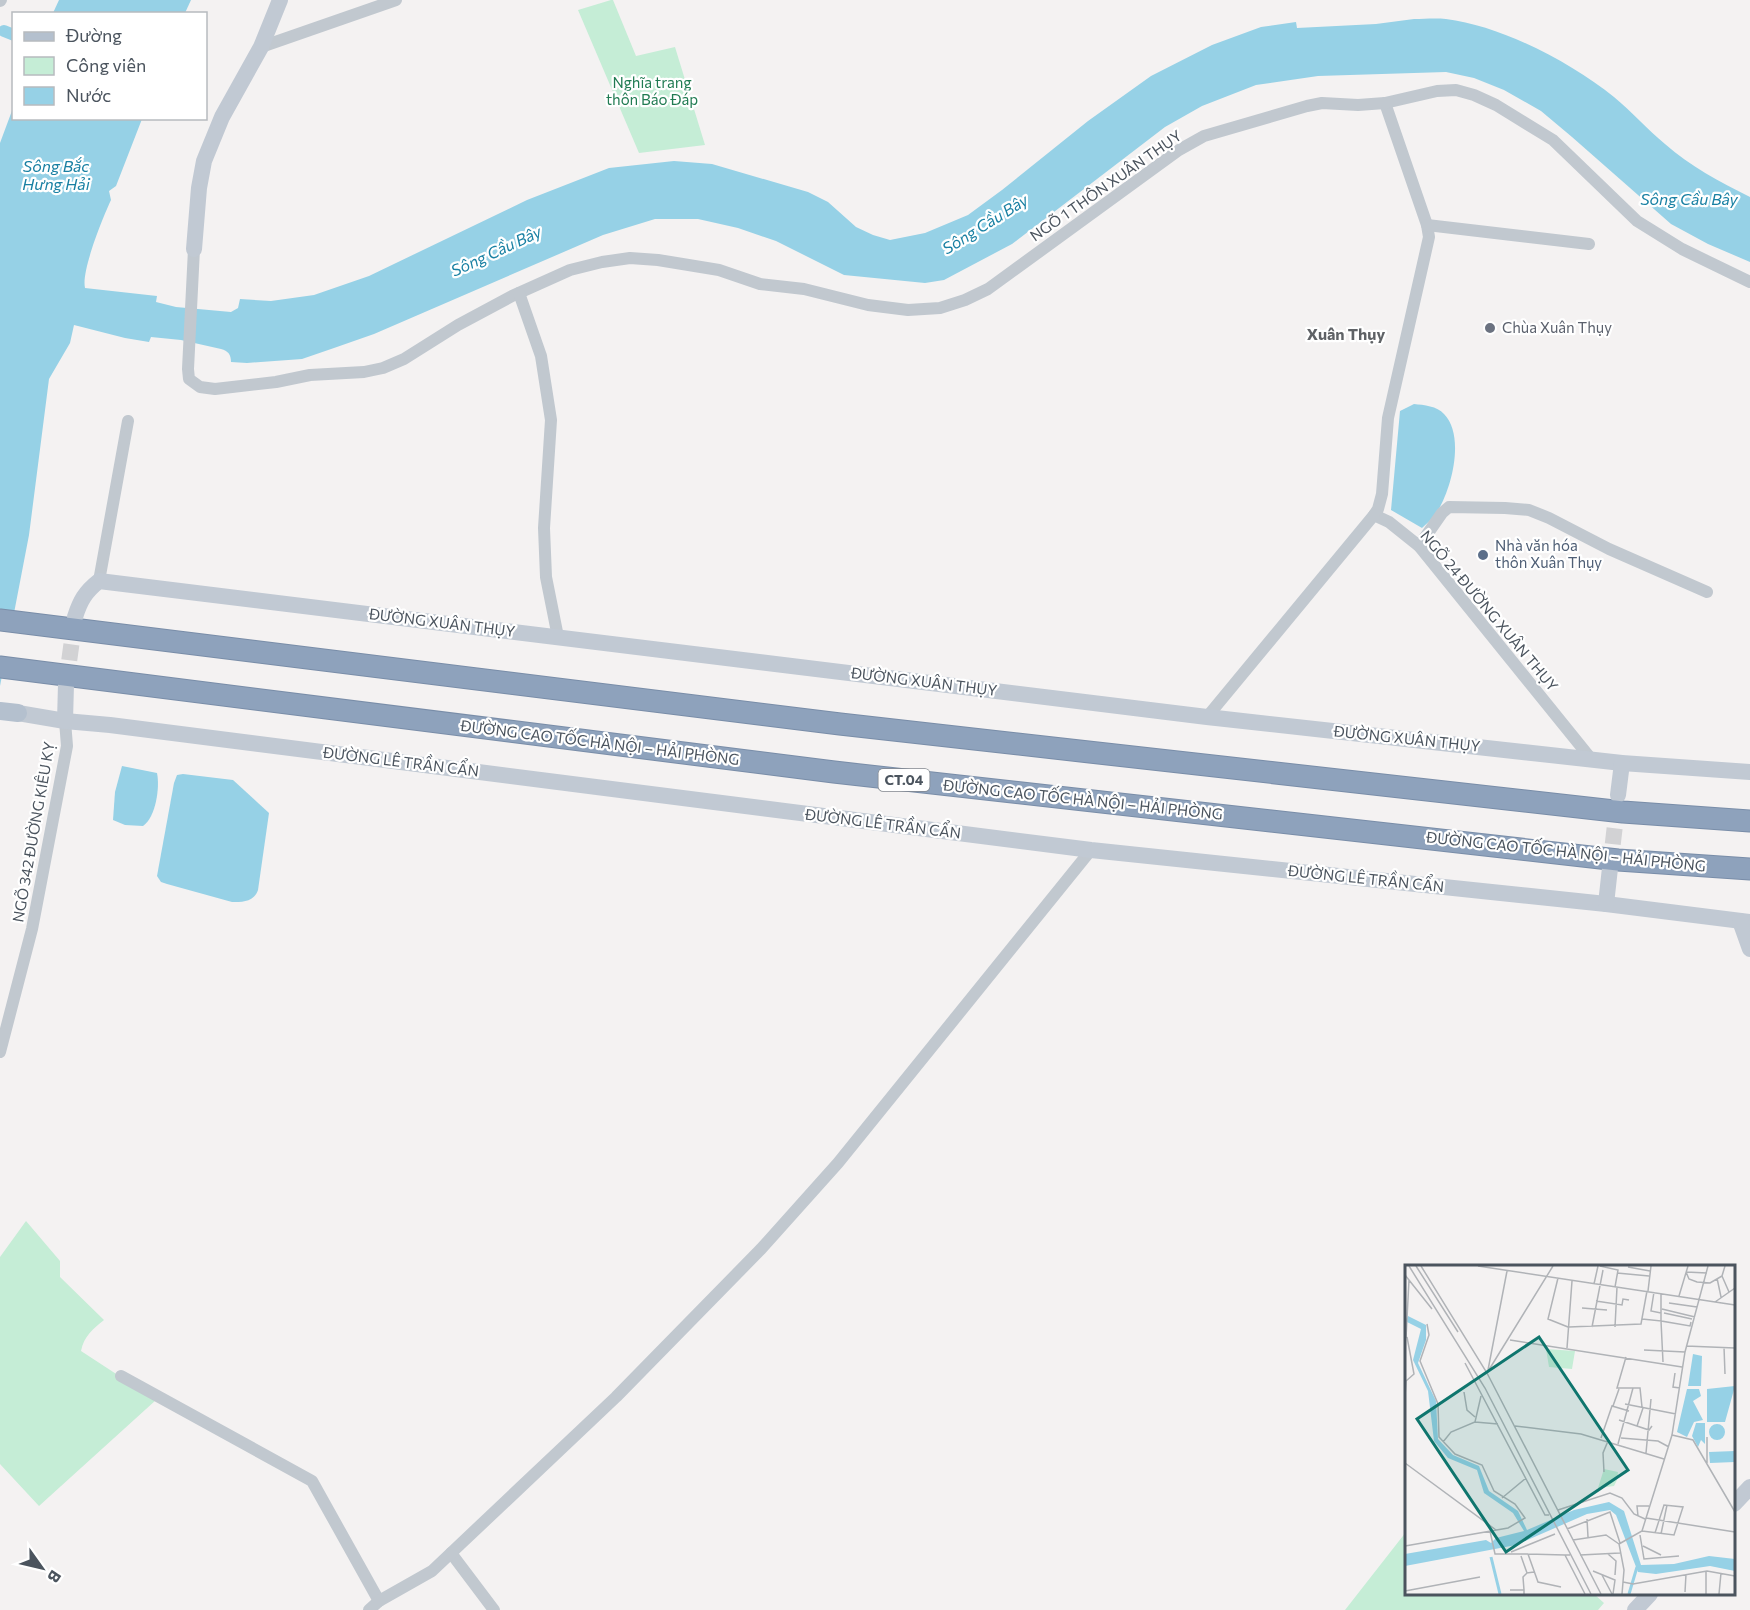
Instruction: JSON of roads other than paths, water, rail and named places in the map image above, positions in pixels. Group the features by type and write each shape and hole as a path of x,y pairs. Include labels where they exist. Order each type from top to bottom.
{"highway":[{"path":"0,620 70,623 852,726 1623,812 1750,821"},
{"name":"CT.04","path":"0,667 63,679"},
{"name":"ĐƯỜNG CAO TỐC HÀ NỘI – HẢI PHÒNG","path":"63,679 834,772 1618,860 1750,869"},
{"path":"852,726 1623,805 1750,811"}],"main road":[{"path":"194,249 199,188 204,160 222,117 261,47 280,0"},
{"path":"70,623 86,591 99,581"},
{"name":"ĐƯỜNG XUÂN THỤY","path":"99,581 1207,717 1592,760 1750,772"},
{"path":"63,679 65,721"},
{"path":"0,711 18,713"},
{"name":"ĐƯỜNG LÊ TRẦN CẨN","path":"18,713 65,721 1091,850 1606,904 1747,925"},
{"path":"1618,795 1622,763"},
{"path":"1606,904 1610,867"},
{"path":"1747,925 1750,949"},
{"path":"1735,1503 1750,1487"},
{"path":"1635,1610 1648,1595"}],"street":[{"path":"261,47 396,0"},
{"name":"NGÕ 1 THÔN XUÂN THỤY","path":"194,249 189,379 200,387 215,389 276,382 310,375 364,372 383,368 404,359 458,325 519,293 570,270 630,258 658,260 718,270 760,284 826,293 868,305 908,310 940,308 988,289 1179,150 1204,136 1307,106 1385,103 1437,90 1456,90 1496,105 1553,140 1637,220 1682,249 1750,282"},
{"path":"1207,717 1378,509 1382,494 1388,418 1429,245 1427,225 1385,103"},
{"path":"1427,225 1589,244"},
{"path":"519,293 541,356 551,420 544,528 546,577 558,637"},
{"path":"99,581 128,421"},
{"path":"1419,546 1442,513 1449,507 1529,510 1609,549 1707,592"},
{"name":"NGÕ 24 ĐƯỜNG XUÂN THỤY","path":"1374,514 1389,522 1419,546 1592,760"},
{"name":"NGÕ 342 ĐƯỜNG KIÊU KỴ","path":"0,1052 34,917 67,746 65,721"},
{"path":"369,1610 380,1601 432,1571 616,1397 761,1249 838,1163 1091,850"},
{"path":"121,1376 312,1481 380,1601"},
{"path":"451,1553 494,1610"}],"water":[{"path":"59,0 191,0 185,12 53,12"},
{"name":"Sông Cầu Bây","path":"1414,19 1446,19 1467,23 1512,38 1577,71 1614,97 1675,152 1750,197 1750,262 1708,244 1671,224 1541,111 1504,90 1474,78 1446,72 1318,76 1256,85 1202,106 1165,127 1012,244 944,280 925,283 844,275 776,241 738,228 698,219 655,219 603,235 374,334 302,359 231,362 229,353 221,349 181,340 151,337 149,342 74,325 70,343 49,379 29,535 0,686 0,143 12,111 12,120 142,120 116,186 109,191 111,200 89,257 85,288 157,296 156,302 176,307 231,312 238,308 240,299 271,301 314,295 369,276 527,200 609,168 674,161 712,164 808,192 828,202 856,227 873,235 890,240 925,233 968,215 1088,121 1151,76 1212,45 1261,27 1296,22 1297,28 1376,24"},
{"path":"1414,404 1426,405 1444,414 1451,424 1455,450 1451,479 1441,505 1422,528 1391,510 1400,411"},
{"path":"122,766 157,773 158,786 154,809 143,826 125,825 113,820 115,792"},
{"path":"177,775 233,780 269,813 258,890 251,899 232,902 161,882 157,876 174,783"}],"waterway":[{"path":"4,31 12,34"}],"tunnel":[{"path":"66,684 75,618"},
{"path":"1610,868 1618,799"}],"place":[{"name":"Chùa Xuân Thụy","path":"1490,328"},
{"name":"Nhà văn hóa thôn Xuân Thụy","path":"1483,555"}],"district":[{"name":"Xuân Thụy","path":"1346,334"}],"park label":[{"name":"Nghĩa trang thôn Báo Đáp","path":"652,92"}],"water label":[{"name":"Sông Bắc Hưng Hải","path":"56,175"}]}
